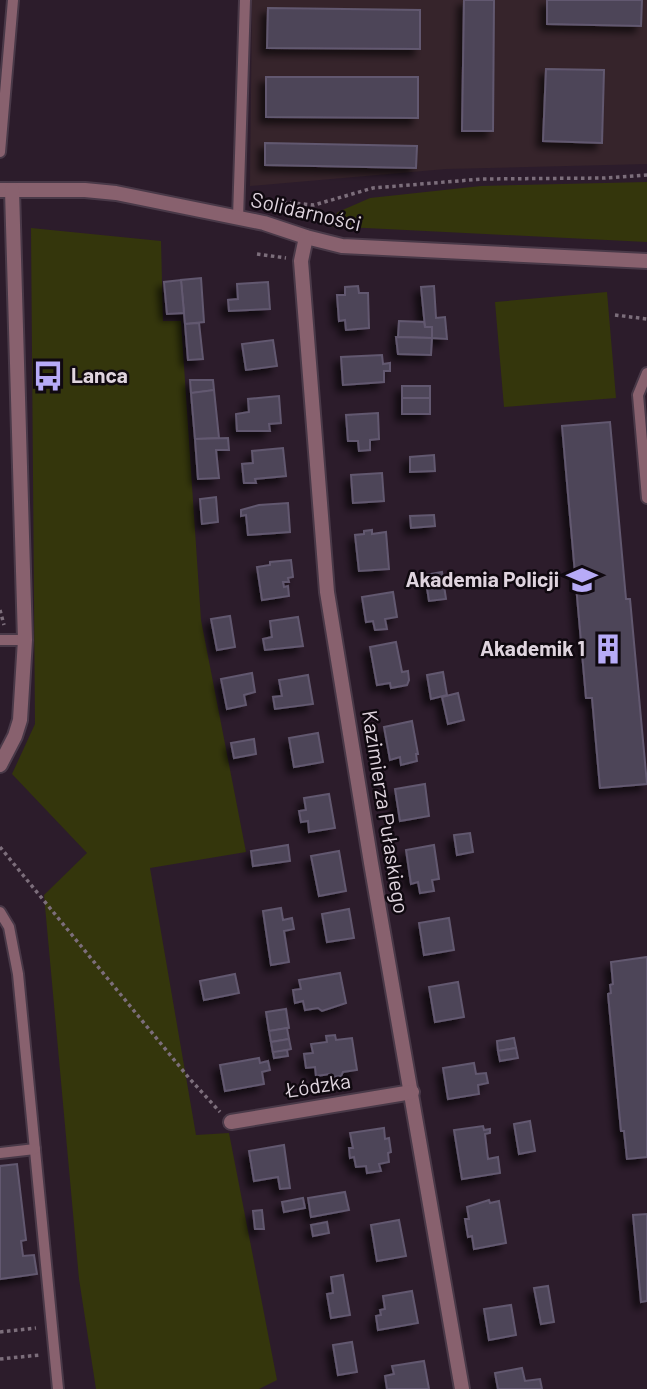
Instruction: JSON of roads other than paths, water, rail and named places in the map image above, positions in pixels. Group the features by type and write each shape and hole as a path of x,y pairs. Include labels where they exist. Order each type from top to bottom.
{"street":[{"name":"Solidarności","path":"6,190 116,192 238,218 342,246 647,261"},
{"path":"0,765 20,720 25,640 6,190"},
{"name":"Kazimierza Pułaskiego","path":"306,237 301,261 327,592 462,1389"},
{"name":"Łódzka","path":"231,1122 412,1092"}],"lane":[{"path":"0,152 13,0"},
{"path":"238,218 245,0"},
{"path":"647,373 638,395 647,498"},
{"path":"0,640 25,640"},
{"path":"0,912 9,927 18,974 58,1389"},
{"path":"0,1153 35,1149"}],"place":[{"name":"Lanca","path":"48,376"},
{"name":"Akademia Policji","path":"582,580"},
{"name":"Akademik 1","path":"608,649"}]}
